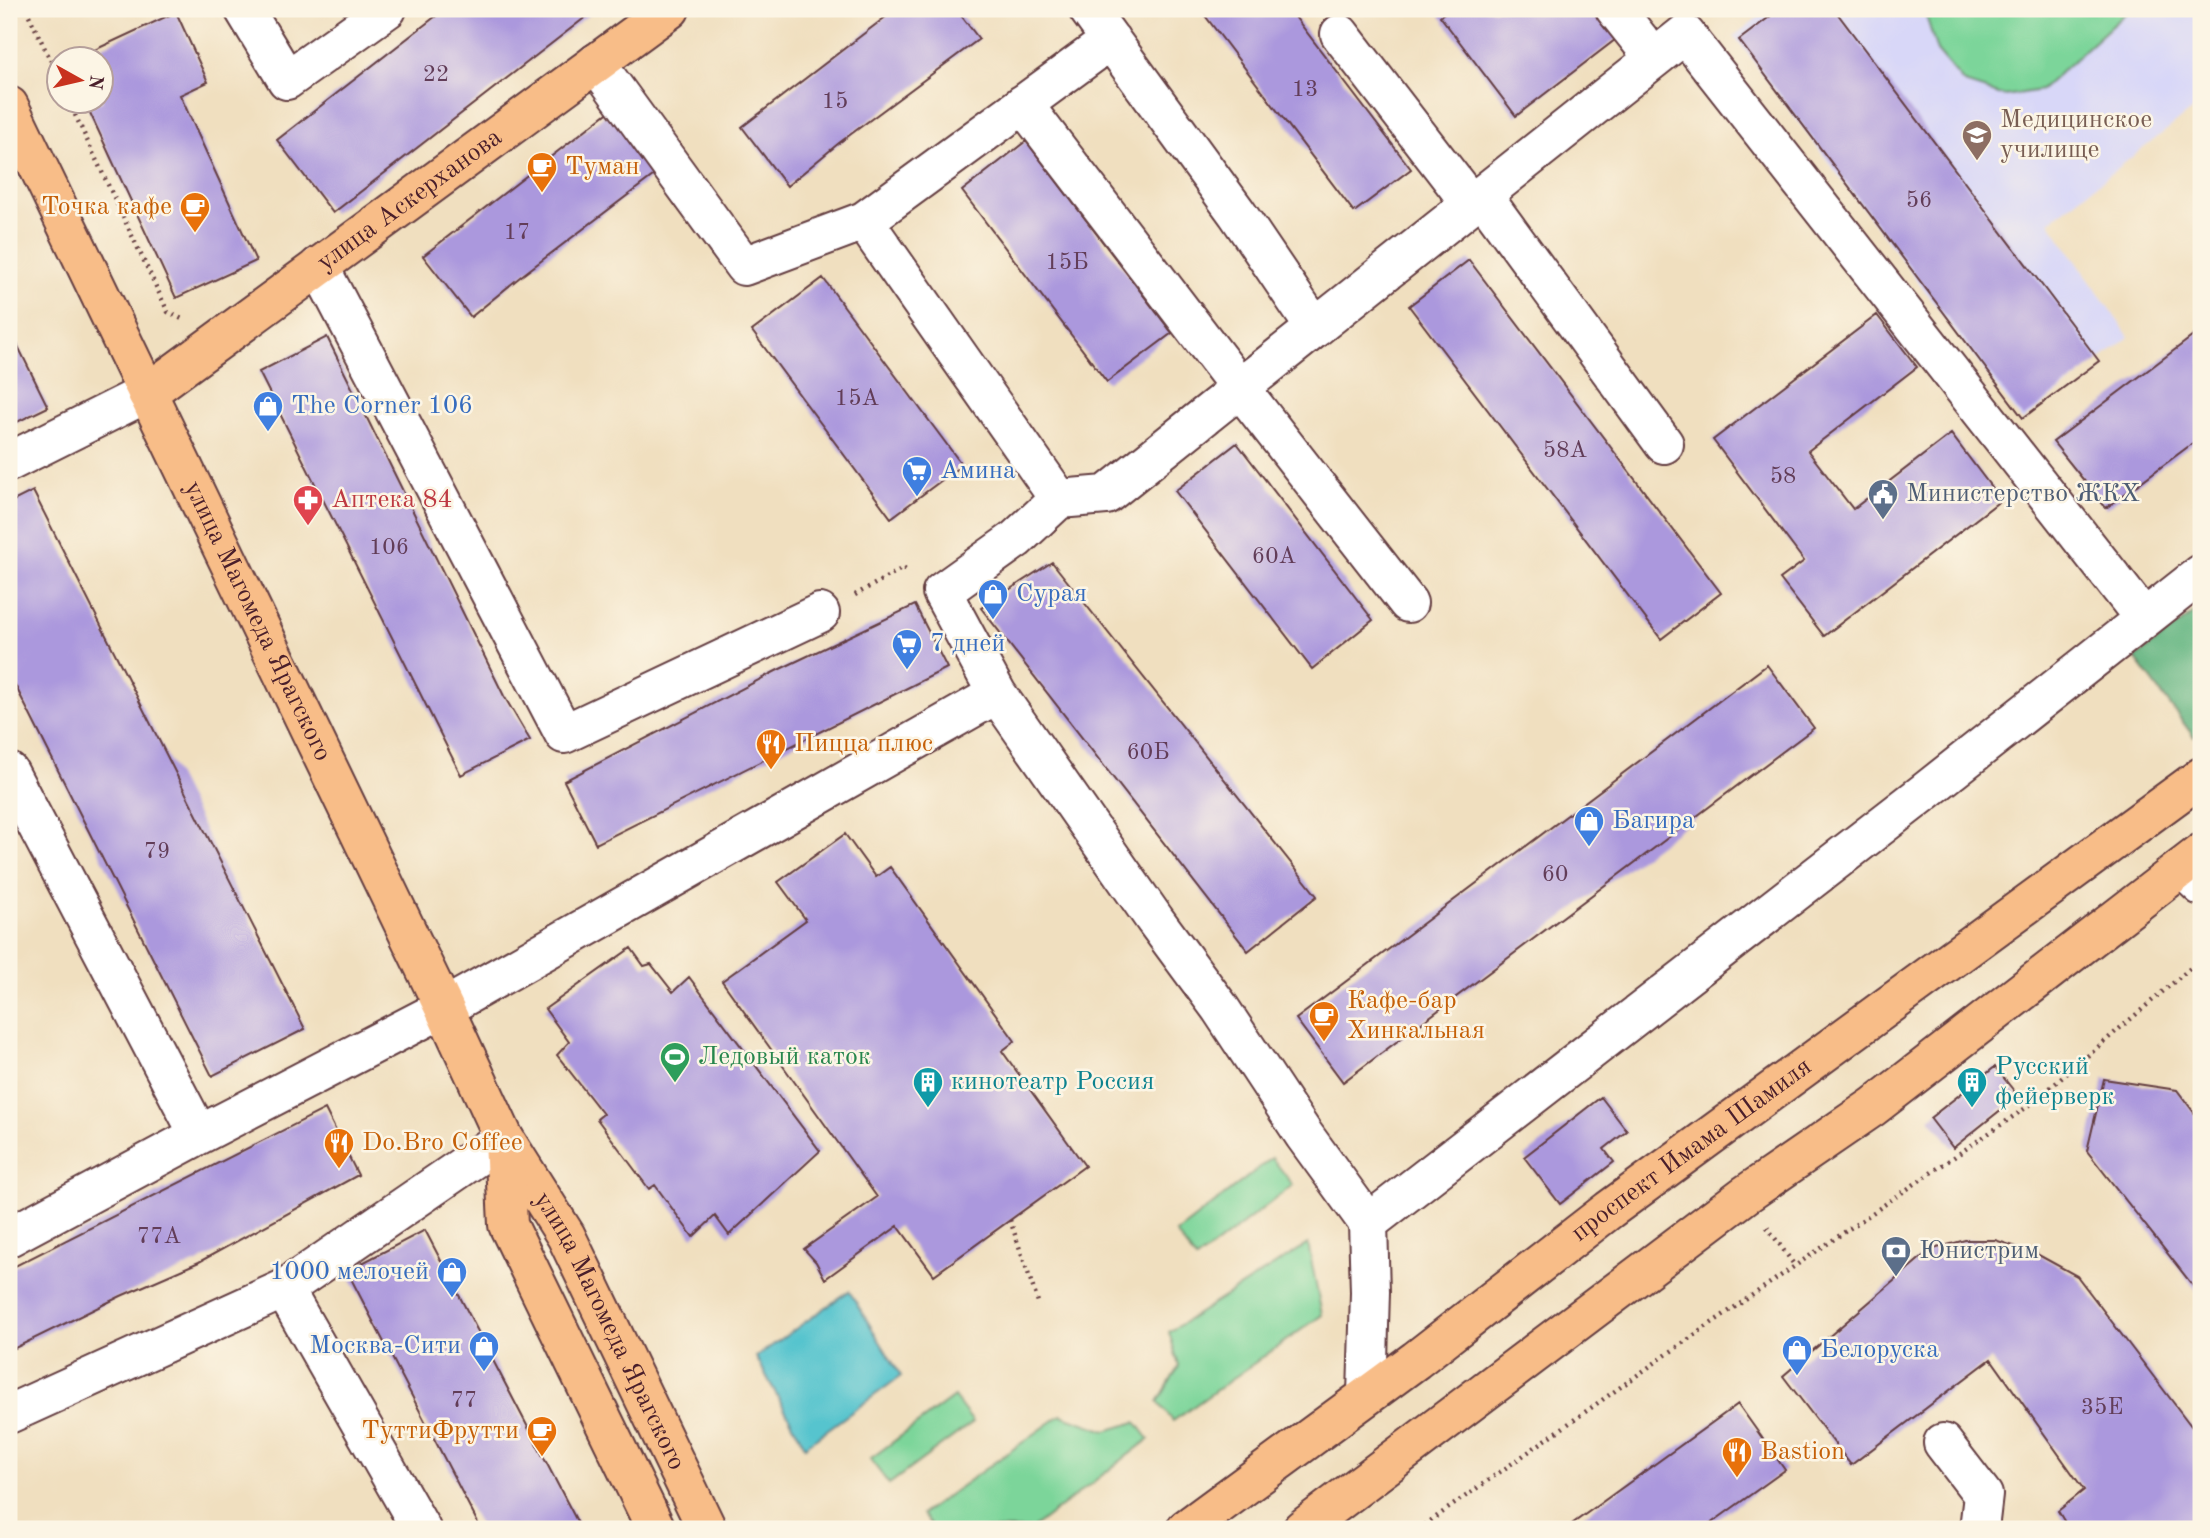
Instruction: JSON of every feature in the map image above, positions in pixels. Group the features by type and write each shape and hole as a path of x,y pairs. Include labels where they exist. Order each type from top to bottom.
{"main road":[{"name":"улица Аскерханова","path":"147,393 670,9"},
{"name":"улица Магомеда Ярагского","path":"11,118 147,393 504,1138 566,1236 707,1529"},
{"name":"проспект Имама Шамиля","path":"1186,1529 1416,1360 1630,1194 2201,777"},
{"path":"1302,1529 1745,1195 1873,1107 2195,869"},
{"name":"улица Магомеда Ярагского","path":"504,1138 508,1225 656,1529"}],"street":[{"path":"244,9 287,80 387,9"},
{"path":"1088,9 1237,213 1315,328"},
{"path":"1615,9 1654,58"},
{"path":"1340,34 1476,200 1664,444"},
{"path":"1367,1395 1370,1292 1368,1223 1304,1135 1220,1008 997,694 942,592 1016,539 1059,499 1106,495 1685,34 2143,617"},
{"path":"596,63 744,266 864,221 1111,40"},
{"path":"1023,104 1408,603"},
{"path":"864,221 1059,499"},
{"path":"319,267 564,734 820,614"},
{"path":"9,462 147,393"},
{"path":"1368,1223 1926,791 2143,617 2201,574"},
{"path":"9,1237 444,1008 997,694"},
{"path":"9,772 199,1135"},
{"path":"9,1414 284,1289 504,1138"},
{"path":"284,1289 421,1529"},
{"path":"1943,1443 1983,1495 1979,1529"}],"path":[{"path":"26,9 46,51"},
{"path":"76,116 168,312 221,339"},
{"path":"820,614 903,568 942,592"},
{"path":"1419,1529 2030,1105 2201,959"},
{"path":"1010,1220 1039,1305"},
{"path":"1764,1222 1795,1266"}],"shaded area":[{"name":"Медицинское училище","path":"1769,9 2201,9 2201,103 2049,222 2129,337 2022,421 1734,36"}],"green space":[{"path":"1924,9 2130,9 2041,90 2005,96 1964,83 1937,51"},
{"path":"2201,608 2201,732 2194,737 2135,658"},
{"path":"1272,1158 1293,1185 1196,1260 1176,1233"},
{"path":"1308,1244 1322,1315 1173,1421 1158,1402 1179,1366 1169,1332"},
{"path":"954,1397 973,1422 889,1484 870,1459"},
{"path":"1061,1415 1106,1431 1136,1422 1149,1439 1032,1529 933,1529 922,1514"}],"water":[{"path":"849,1291 901,1376 805,1446 756,1357"}],"building":[{"path":"445,9 596,9 333,213 277,140"},
{"path":"896,9 956,9 979,39 839,143 787,186 742,127"},
{"path":"1200,9 1289,9 1411,169 1354,212"},
{"path":"1449,9 1599,9 1620,36 1516,116 1440,16"},
{"path":"1780,9 1834,9 2099,361 2023,418 1739,40"},
{"path":"176,12 208,82 180,95 256,261 176,298 92,116 116,116 116,46 103,46"},
{"path":"615,107 662,169 471,317 423,256"},
{"path":"1026,141 1172,333 1107,382 962,191"},
{"path":"1469,260 1721,593 1661,639 1409,306"},
{"path":"823,278 962,465 891,518 752,331"},
{"path":"1877,315 1917,367 1808,451 1853,509 1951,434 2001,500 1824,636 1780,579 1804,561 1713,440"},
{"path":"9,328 48,407 9,426"},
{"path":"2201,330 2201,437 2106,508 2053,442"},
{"path":"327,337 504,696 530,740 461,775 259,372"},
{"path":"1237,443 1373,620 1312,669 1175,491"},
{"path":"33,491 305,1029 212,1076 9,673 9,503"},
{"path":"1052,562 1317,896 1248,951 981,608"},
{"path":"915,605 947,668 596,844 564,781 776,671"},
{"path":"1767,665 1814,728 1343,1082 1296,1019"},
{"name":"кинотеатр Россия","path":"845,834 876,877 890,867 1015,1041 1002,1051 1085,1166 934,1275 898,1226 825,1279 816,1262 804,1249 877,1197 722,981 806,920 778,882"},
{"name":"Ледовый каток","path":"631,948 644,966 651,964 673,992 689,977 820,1151 729,1235 715,1216 693,1237 655,1185 649,1189 597,1119 603,1114 557,1055 569,1042 545,1009"},
{"name":"Русский фейерверк","path":"1995,1067 2018,1096 1953,1148 1930,1118"},
{"path":"2104,1079 2177,1090 2201,1122 2201,1296 2087,1151"},
{"path":"1601,1097 1627,1131 1604,1149 1614,1162 1560,1204 1524,1157"},
{"path":"325,1109 358,1175 199,1262 121,1296 9,1351 9,1269"},
{"path":"425,1230 581,1529 481,1529 347,1271"},
{"path":"1965,1240 1995,1240 2035,1253 2077,1276 2201,1439 2201,1519 2195,1529 2069,1529 2058,1511 2084,1490 1991,1359 1851,1465 1783,1376 1930,1250"},
{"path":"1738,1404 1785,1470 1703,1529 1565,1529"}],"place":[{"name":"Медицинское училище","path":"1977,162"},
{"name":"Туман","path":"542,194"},
{"name":"Точка кафе","path":"195,234"},
{"name":"The Corner 106","path":"268,433"},
{"name":"Амина","path":"917,498"},
{"name":"Министерство ЖКХ","path":"1883,521"},
{"name":"Аптека 84","path":"308,527"},
{"name":"Сурая","path":"993,621"},
{"name":"7 дней","path":"907,671"},
{"name":"Пицца плюс","path":"771,771"},
{"name":"Багира","path":"1589,848"},
{"name":"Кафе-бар Хинкальная","path":"1324,1043"},
{"name":"Ледовый каток","path":"675,1084"},
{"name":"кинотеатр Россия","path":"928,1109"},
{"name":"Русский фейерверк","path":"1972,1109"},
{"name":"Do.Bro Coffee","path":"339,1170"},
{"name":"Юнистрим","path":"1896,1278"},
{"name":"1000 мелочей","path":"452,1299"},
{"name":"Москва-Сити","path":"484,1373"},
{"name":"Белоруска","path":"1797,1377"},
{"name":"ТуттиФрутти","path":"542,1458"},
{"name":"Bastion","path":"1737,1479"}]}
